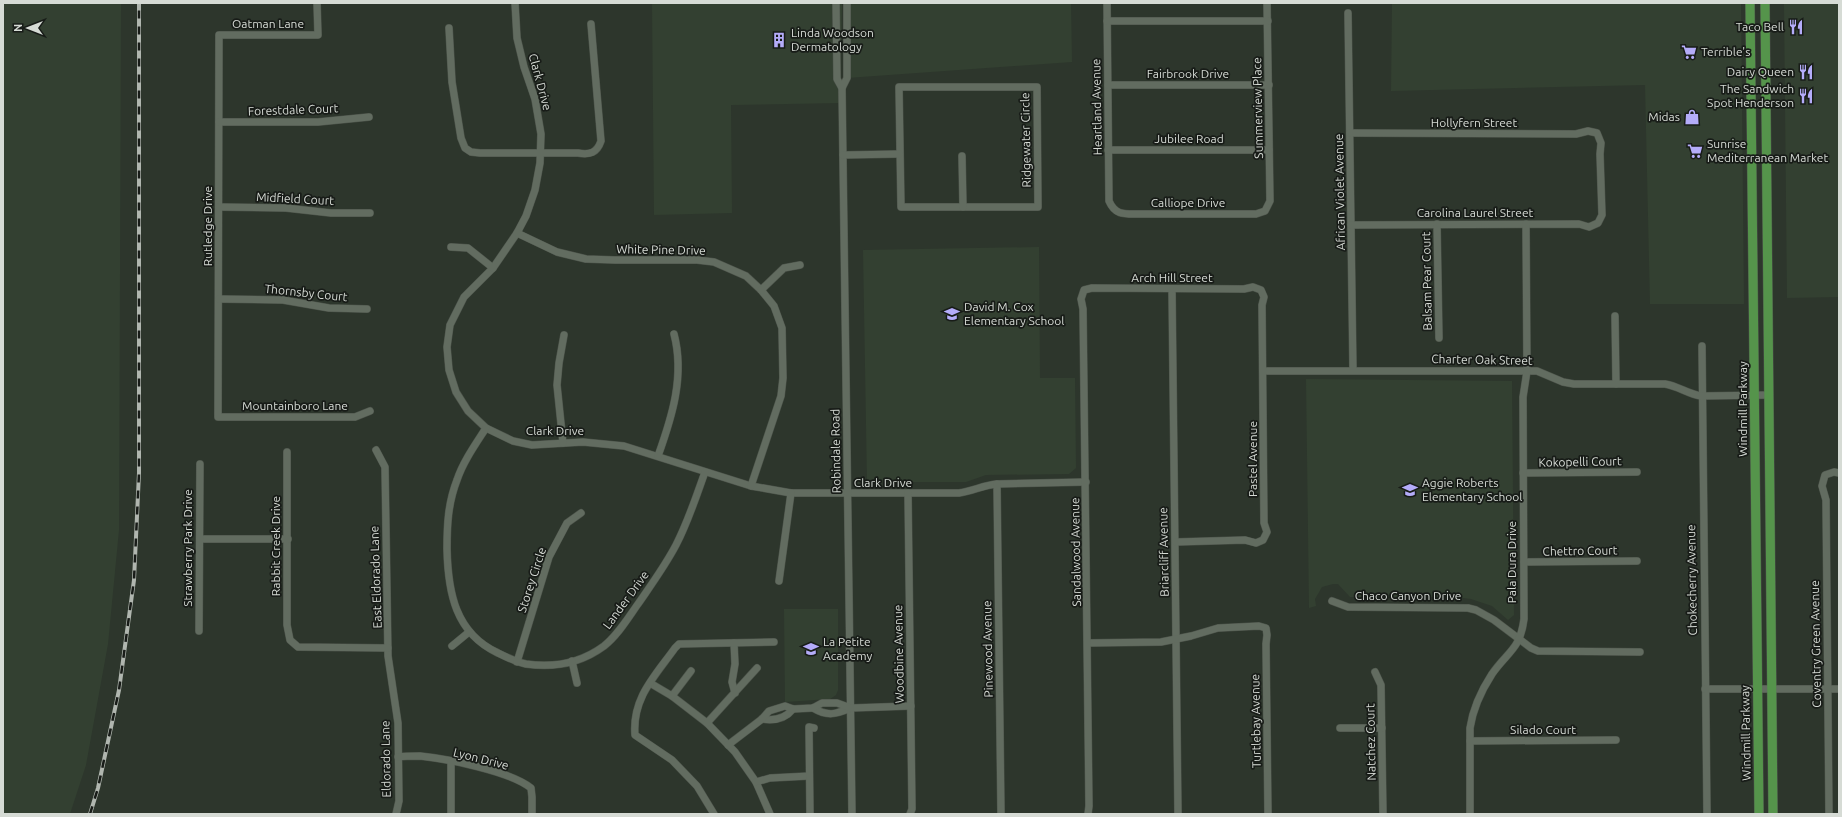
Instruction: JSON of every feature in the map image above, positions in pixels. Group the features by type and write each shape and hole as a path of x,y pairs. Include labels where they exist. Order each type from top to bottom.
{"main road":[{"name":"Windmill Parkway","path":"1750,3 1759,814"},
{"path":"1765,3 1772,814"}],"street":[{"name":"Oatman Lane","path":"219,35 318,35 317,3"},
{"name":"Clark Drive","path":"515,3 517,38 536,106 541,134 535,190 526,216 517,233 493,268 464,297 450,325 447,347 449,370 456,392 468,411 486,428 513,441 532,445 604,443 624,446 751,486 792,493 959,493 967,492 984,485 1086,482"},
{"name":"Robindale Road","path":"836,3 837,79 842,88"},
{"name":"Robindale Road","path":"847,3 847,78 842,88 852,814"},
{"name":"Heartland Avenue","path":"1107,3 1109,201 1112,209"},
{"name":"Summerview Place","path":"1265,211 1270,201 1267,3"},
{"name":"African Violet Avenue","path":"1348,13 1353,370"},
{"path":"1107,21 1268,21"},
{"path":"449,28 452,82 461,128 461,138 465,148 472,152 480,153 588,155 598,149 601,141 591,24"},
{"name":"Rutledge Drive","path":"218,417 219,35"},
{"name":"Fairbrook Drive","path":"1108,85 1268,85"},
{"name":"Ridgewater Circle","path":"899,87 1036,87 1038,207 901,207 899,154 899,87"},
{"name":"Forestdale Court","path":"219,122 318,122 368,117"},
{"name":"Hollyfern Street","path":"1350,133 1576,134 1588,131 1597,133 1601,143 1602,215 1598,223"},
{"name":"Jubilee Road","path":"1108,150 1269,150"},
{"path":"843,155 899,154"},
{"path":"962,156 963,207"},
{"name":"Midfield Court","path":"219,207 286,208 331,213 370,213"},
{"name":"Calliope Drive","path":"1112,209 1120,214 1256,214 1265,211"},
{"name":"Carolina Laurel Street","path":"1351,225 1579,224 1589,227 1598,223"},
{"name":"Balsam Pear Court","path":"1437,224 1439,338"},
{"name":"Pala Dura Drive","path":"1470,814 1470,741 1472,716 1480,695 1493,673 1519,640 1524,619 1523,397 1528,371 1526,224"},
{"name":"White Pine Drive","path":"517,233 557,252 586,258 615,260 697,260 714,262 746,276 761,290 774,306 782,328 784,378 781,396 751,486"},
{"path":"451,247 468,248 493,268"},
{"path":"761,290 784,268 800,264"},
{"name":"Arch Hill Street","path":"1084,290 1092,288 1244,289 1253,287 1260,290"},
{"name":"Briarcliff Avenue","path":"1172,289 1178,814"},
{"name":"Sandalwood Avenue","path":"1084,290 1081,299 1083,309 1086,482 1088,814"},
{"name":"Pastel Avenue","path":"1176,542 1245,540 1256,543 1263,540 1266,532 1264,523 1262,304 1264,297 1260,290"},
{"name":"Thornsby Court","path":"219,299 283,300 329,308 367,309"},
{"path":"1615,316 1616,384"},
{"path":"658,456 672,416 677,391 678,350 674,334"},
{"path":"563,443 557,385 564,335"},
{"name":"Chokecherry Avenue","path":"1702,346 1701,396 1707,814"},
{"name":"Charter Oak Street","path":"1263,371 1537,371 1563,382 1574,384 1665,384 1674,386 1690,394 1701,396 1769,395"},
{"name":"Mountainboro Lane","path":"218,417 355,417 370,410"},
{"name":"Lander Drive","path":"486,428 470,453 457,480 450,505 447,525 448,573 451,593 458,614 469,632 491,650 517,662 539,666 559,665 572,662 588,655 604,645 625,622 676,545 690,516 705,472"},
{"name":"East Eldorado Lane","path":"376,450 385,467 388,648 395,704"},
{"name":"Rabbit Creek Drive","path":"287,452 288,539 286,625 290,640 298,647 388,648"},
{"name":"Strawberry Park Drive","path":"199,631 200,464"},
{"name":"Kokopelli Court","path":"1523,473 1637,472"},
{"name":"Coventry Green Avenue","path":"1829,814 1826,500 1822,486 1825,475 1834,472 1839,473"},
{"name":"Pinewood Avenue","path":"997,484 1001,814"},
{"path":"779,581 792,493"},
{"name":"Woodbine Avenue","path":"908,493 912,809 910,814"},
{"name":"Storey Circle","path":"517,662 549,557 567,523 581,513"},
{"path":"200,539 288,539"},
{"name":"Chettro Court","path":"1524,562 1637,561"},
{"name":"Chaco Canyon Drive","path":"1332,601 1348,607 1468,608 1485,614 1531,648 1547,652 1640,652"},
{"name":"Turtlebay Avenue","path":"1176,640 1218,628 1259,626 1266,628 1268,814"},
{"path":"452,646 469,632"},
{"path":"1088,642 1161,642 1176,640"},
{"path":"714,814 697,786 672,760 635,735 634,726 640,699 679,644 774,642"},
{"path":"734,643 736,664 732,682 735,692"},
{"path":"572,662 576,683"},
{"path":"707,724 757,668"},
{"path":"672,696 691,671"},
{"name":"Natchez Court","path":"1375,672 1381,684 1383,814"},
{"path":"650,683 672,696 707,724 728,745 756,782 770,814"},
{"path":"1705,689 1839,689"},
{"name":"Eldorado Lane","path":"395,704 398,723 399,801 396,814"},
{"path":"728,745 762,719 769,711 785,706 794,710 813,708 822,713 838,713 851,708 911,706"},
{"path":"762,719 772,721 788,715 794,710"},
{"path":"810,814 809,727 814,728"},
{"path":"1340,728 1382,728"},
{"name":"Silado Court","path":"1470,741 1616,740"},
{"name":"Lyon Drive","path":"398,757 420,756 484,769 525,784 531,788 532,814"},
{"path":"451,762 451,814"},
{"path":"756,782 770,778 810,776"}],"shaded area":[{"path":"3,3 121,3 119,530 108,644 86,765 70,814 3,814"},
{"path":"652,3 842,3 840,103 731,105 732,213 654,215"},
{"path":"847,3 1071,3 1072,62 847,78"},
{"path":"1392,3 1741,3 1744,304 1650,304 1645,85 1391,91"},
{"path":"1784,3 1839,3 1839,297 1787,298"},
{"name":"David M. Cox Elementary School","path":"1039,247 1040,378 1075,378 1076,468 1069,474 986,475 966,482 867,482 863,250"},
{"name":"Aggie Roberts Elementary School","path":"1306,379 1512,381 1514,615 1508,620 1492,606 1471,599 1456,597 1350,597 1338,584 1322,587 1315,599 1316,606 1309,608"},
{"name":"La Petite Academy","path":"784,609 838,609 838,690 836,695 830,699 785,702"}],"railway":[{"path":"90,814 98,788 119,690 134,580 139,473 139,3"}],"place":[{"name":"Taco Bell","path":"1796,27"},
{"name":"Linda Woodson Dermatology","path":"779,40"},
{"name":"Terrible's","path":"1689,52"},
{"name":"Dairy Queen","path":"1806,72"},
{"name":"The Sandwich Spot Henderson","path":"1806,96"},
{"name":"Midas","path":"1692,117"},
{"name":"Sunrise Mediterranean Market","path":"1695,151"},
{"name":"David M. Cox Elementary School","path":"952,314"},
{"name":"Aggie Roberts Elementary School","path":"1410,490"},
{"name":"La Petite Academy","path":"811,649"}]}
